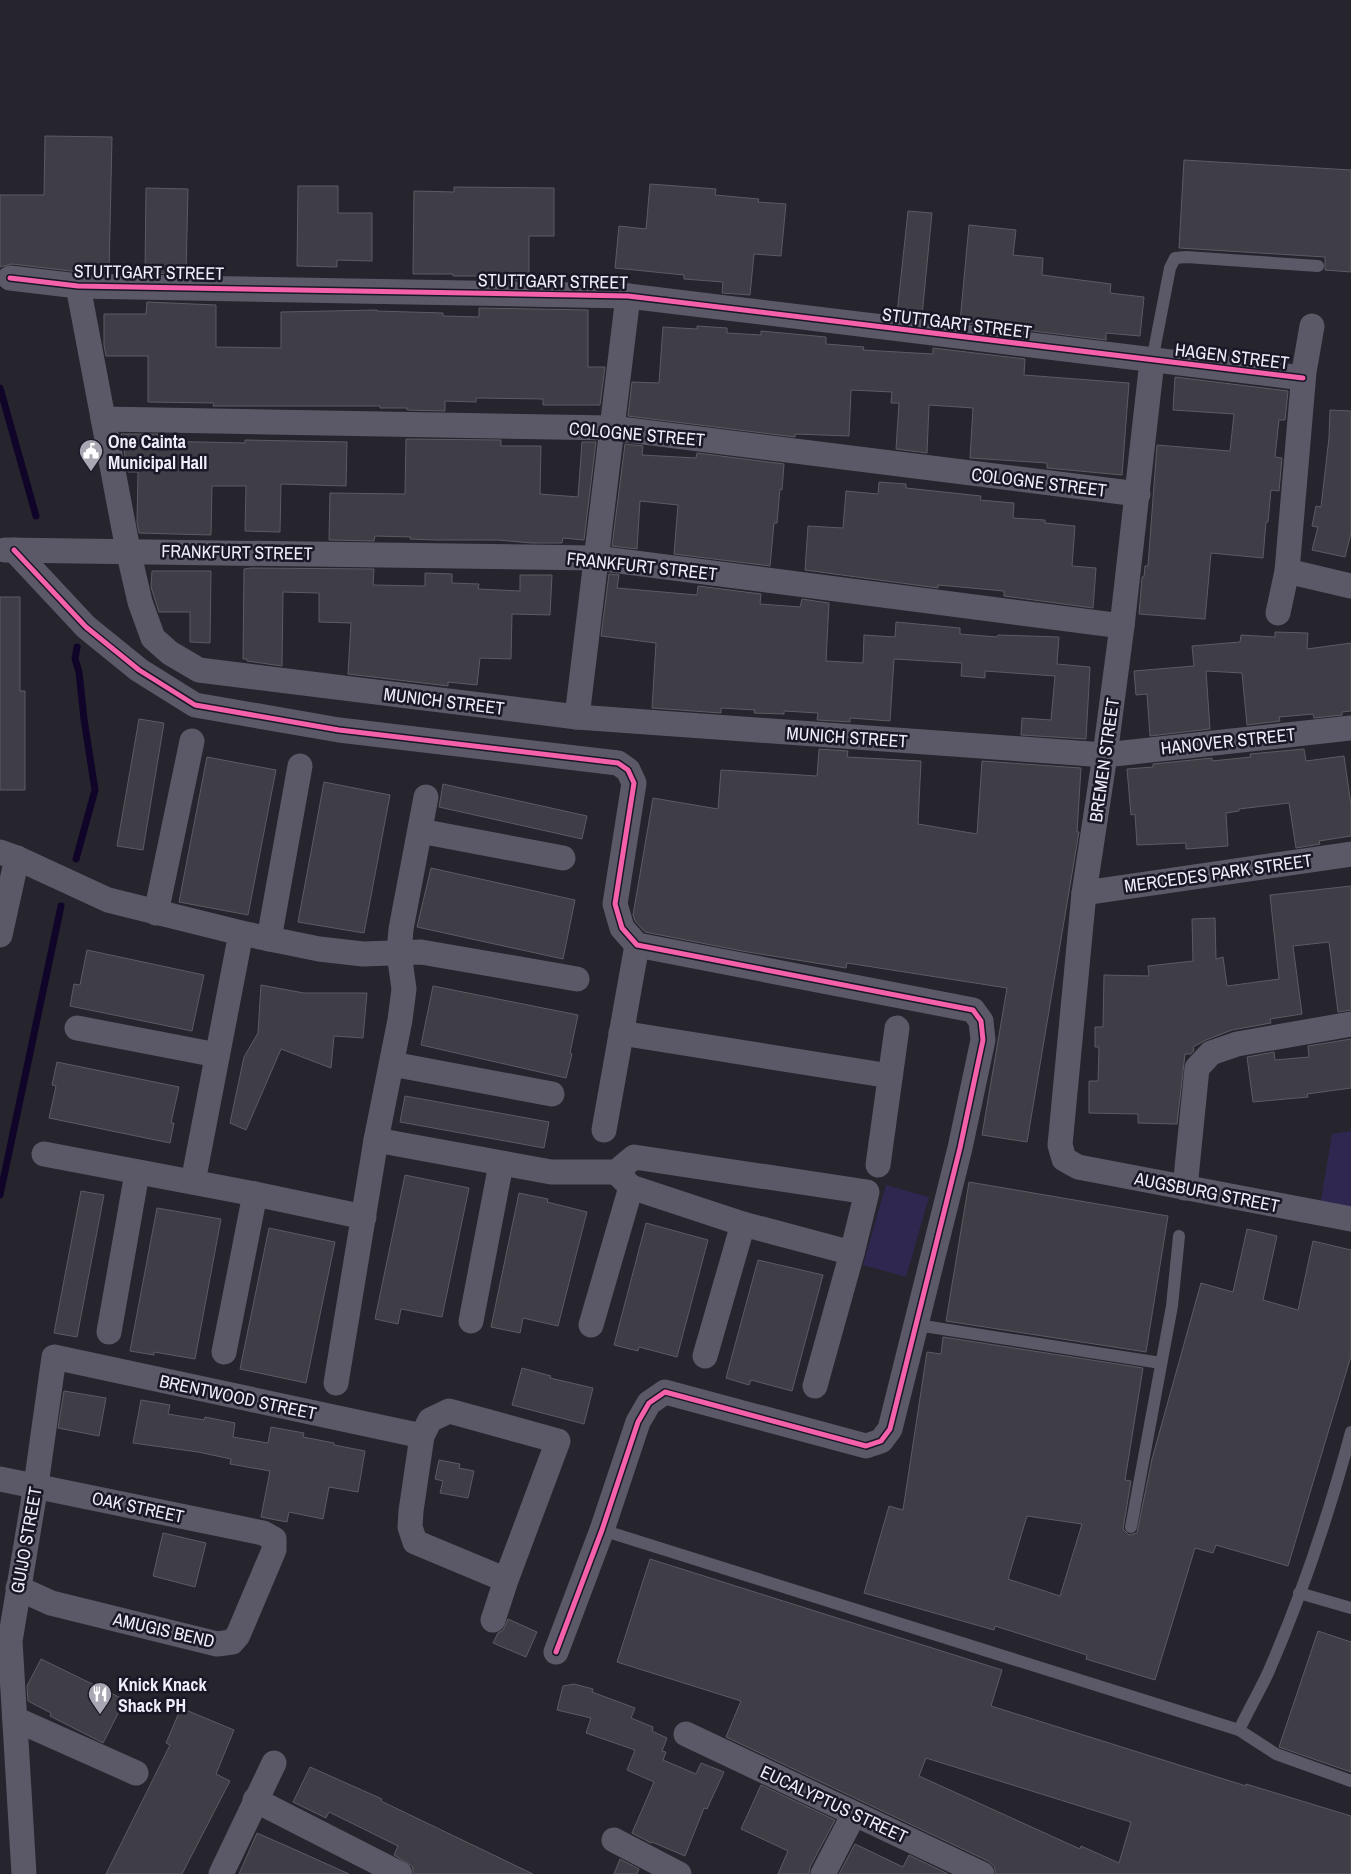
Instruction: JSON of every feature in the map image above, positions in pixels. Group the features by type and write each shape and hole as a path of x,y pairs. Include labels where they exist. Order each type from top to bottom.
{"street":[{"name":"STUTTGART STREET","path":"10,278 78,286 628,296 1152,361"},
{"name":"MUNICH STREET","path":"78,286 128,550 140,602 153,638 170,653 199,670 577,718 1105,755"},
{"path":"577,718 628,296"},
{"name":"HAGEN STREET","path":"1278,613 1287,571 1303,378 1312,326"},
{"name":"HAGEN STREET","path":"1152,361 1303,378"},
{"name":"BREMEN STREET","path":"1064,1159 1060,1145 1084,893 1122,626 1152,361"},
{"name":"COLOGNE STREET","path":"103,419 612,428 1138,494"},
{"path":"7,550 86,627 139,670 195,705 339,730 618,763 628,770 634,783 615,904 622,928 637,945 973,1010 981,1021 983,1040 960,1148 890,1428 881,1442 866,1446 665,1392 648,1403 638,1422 602,1530 556,1652"},
{"name":"FRANKFURT STREET","path":"7,550 128,550 596,558 1122,626"},
{"path":"1287,571 1351,586"},
{"name":"HANOVER STREET","path":"1105,755 1351,728"},
{"path":"156,913 192,742"},
{"path":"269,939 300,766"},
{"path":"336,1383 376,1140 392,1064 404,989 399,953 426,797"},
{"path":"420,831 563,858"},
{"name":"MERCEDES PARK STREET","path":"1084,893 1351,854"},
{"path":"0,935 9,855 108,900 241,933 319,949 363,954 421,952 577,979"},
{"path":"193,1182 241,933"},
{"path":"604,1130 637,945"},
{"path":"1185,1188 1198,1068 1211,1053 1237,1044 1351,1024"},
{"path":"77,1028 217,1055"},
{"path":"878,1165 897,1028"},
{"path":"621,1032 890,1076"},
{"path":"392,1064 552,1094"},
{"path":"376,1140 551,1172 623,1179 743,1224 852,1252"},
{"path":"44,1154 255,1194 364,1217"},
{"path":"591,1325 623,1179 634,1157 867,1192 815,1386"},
{"name":"AUGSBURG STREET","path":"1064,1159 1078,1167 1351,1219"},
{"path":"471,1321 501,1164"},
{"path":"109,1332 138,1173"},
{"path":"224,1352 255,1194"},
{"path":"706,1356 743,1224"},
{"name":"BRENTWOOD STREET","path":"54,1357 422,1436"},
{"name":"GUIJO STREET","path":"24,1874 10,1641 36,1486 54,1357"},
{"path":"493,1620 558,1441 449,1411 430,1420 422,1436 411,1511 410,1527 415,1542 506,1580"},
{"name":"OAK STREET","path":"0,1479 263,1533 274,1539"},
{"name":"AMUGIS BEND","path":"18,1588 51,1604 218,1644 232,1642 238,1634 274,1550 274,1539"},
{"path":"15,1719 136,1773"},
{"name":"EUCALYPTUS STREET","path":"686,1734 982,1874"},
{"path":"221,1874 274,1763"},
{"path":"255,1800 400,1874"},
{"path":"823,1874 854,1814"},
{"path":"614,1840 679,1874"}],"lane":[{"path":"1152,361 1168,278 1175,258 1186,257 1318,266"},
{"path":"1131,1526 1172,1306 1180,1236"},
{"path":"917,1325 1161,1364"},
{"path":"1238,1730 1267,1674 1299,1594 1334,1494 1351,1432"},
{"path":"602,1530 1238,1730 1276,1754 1351,1781"},
{"path":"1299,1594 1351,1608"}],"shaded area":[{"path":"1351,1131 1351,1211 1320,1206 1332,1134"},
{"path":"886,1185 929,1197 906,1277 863,1265"}],"building":[{"path":"45,136 112,137 109,272 79,272 12,264 0,267 0,195 44,195"},
{"path":"1184,160 1351,170 1351,272 1325,270 1325,257 1179,248"},
{"path":"650,184 716,189 715,195 759,199 758,202 786,204 781,256 754,254 750,295 722,293 723,282 684,279 684,275 615,268 619,226 646,229"},
{"path":"298,186 338,186 338,213 372,213 372,261 337,260 337,267 297,266"},
{"path":"454,187 554,188 554,236 529,236 529,280 479,279 479,276 453,276 453,274 413,274 414,191 454,192"},
{"path":"146,188 188,189 186,274 145,273"},
{"path":"908,211 932,213 922,316 897,314"},
{"path":"969,225 1016,230 1013,255 1043,258 1042,275 1111,284 1110,293 1144,297 1140,336 1106,333 1106,340 960,322"},
{"path":"147,302 216,305 216,347 281,348 281,312 377,310 443,313 443,316 479,317 479,308 588,310 588,367 605,367 600,405 543,405 543,399 476,398 476,402 445,401 445,411 380,408 380,406 213,406 214,403 148,402 148,356 106,356 104,345 104,314 146,314"},
{"path":"697,326 727,328 727,333 761,335 761,331 826,337 826,344 864,347 863,350 933,354 933,348 1025,359 1024,375 1129,383 1122,475 1047,468 1047,463 970,458 973,408 929,405 927,453 896,449 899,403 891,403 892,392 851,390 849,436 795,434 795,437 628,416 632,382 659,383 663,327 697,329"},
{"path":"1175,377 1288,391 1285,420 1279,420 1275,457 1282,458 1279,491 1271,490 1263,558 1211,553 1205,619 1139,614 1142,577 1144,577 1145,566 1148,566 1157,445 1230,451 1234,414 1173,410"},
{"path":"1330,410 1351,411 1351,533 1345,557 1312,550 1318,527 1312,526 1316,506 1321,507 1329,438"},
{"path":"121,434 158,434 157,441 245,443 245,440 347,442 346,486 281,484 280,532 245,531 246,486 212,486 211,535 139,533 137,522 138,472 128,472"},
{"path":"406,439 501,440 501,446 541,446 540,494 578,497 582,442 596,442 584,540 563,538 562,543 531,543 498,540 436,540 375,536 374,541 329,540 330,493 405,494"},
{"path":"625,444 643,446 642,455 696,458 697,453 784,464 777,523 774,523 770,566 674,554 678,505 640,501 637,549 612,546"},
{"path":"879,482 906,484 906,488 981,496 980,500 1014,503 1013,518 1045,520 1045,523 1075,526 1072,566 1096,568 1093,608 1004,596 1004,591 938,585 938,588 805,570 808,526 843,528 846,491 878,494"},
{"path":"244,569 374,569 373,585 425,586 425,573 452,574 452,583 479,584 478,589 520,591 520,575 552,575 550,615 512,614 511,659 480,658 477,685 448,682 448,686 348,674 351,623 319,622 319,593 283,592 282,666 247,661 247,659 243,659"},
{"path":"152,571 211,571 210,643 190,642 190,612 159,612 151,587"},
{"path":"609,574 619,575 617,588 697,595 698,586 761,594 760,604 800,607 802,599 829,603 826,661 863,663 864,635 895,637 896,622 960,628 960,634 997,637 998,635 1059,637 1057,664 1090,667 1086,739 1021,735 1022,718 1051,720 1055,676 985,671 985,678 961,676 962,663 894,659 890,721 850,718 850,722 817,720 818,713 784,711 784,714 754,713 755,710 721,708 721,713 652,708 656,643 601,636"},
{"path":"0,597 20,597 20,691 25,691 25,790 0,790"},
{"path":"1275,632 1308,633 1307,649 1351,643 1351,711 1342,712 1342,715 1314,718 1313,714 1279,717 1280,721 1247,725 1242,673 1206,671 1210,729 1150,736 1147,694 1136,695 1134,671 1194,666 1192,646 1240,642 1241,635 1275,637"},
{"path":"139,719 164,723 143,850 117,846"},
{"path":"819,749 848,751 847,757 921,761 918,824 977,834 982,761 1081,768 1077,832 1079,832 1027,1142 982,1135 1007,988 847,963 846,968 742,951 645,932 635,921 633,915 653,798 718,809 721,770 817,776"},
{"path":"1304,749 1306,761 1344,756 1351,805 1351,836 1319,841 1320,844 1296,848 1289,803 1239,809 1239,811 1226,813 1228,846 1186,849 1186,843 1137,845 1135,814 1131,815 1127,769 1153,767 1153,764 1212,758 1212,761 1251,757 1250,754"},
{"path":"207,757 276,770 248,915 179,902"},
{"path":"324,782 390,795 364,933 298,922"},
{"path":"443,784 587,816 582,839 439,807"},
{"path":"431,868 575,900 563,959 417,927"},
{"path":"1351,886 1351,1010 1338,1012 1329,942 1293,946 1302,1014 1270,1019 1271,1023 1232,1030 1206,1040 1193,1047 1194,1050 1191,1054 1185,1054 1177,1124 1138,1123 1138,1114 1089,1113 1089,1081 1098,1081 1099,1047 1095,1047 1095,1027 1103,1027 1104,975 1149,976 1148,966 1193,961 1192,919 1215,918 1216,959 1223,957 1227,986 1279,979 1270,895"},
{"path":"87,950 204,975 192,1031 70,1006 74,984 80,985"},
{"path":"261,985 304,993 367,993 363,1038 334,1036 331,1068 281,1049 246,1130 230,1123 244,1057 258,1033"},
{"path":"433,986 578,1015 566,1078 421,1045"},
{"path":"1351,1039 1351,1088 1307,1094 1308,1097 1253,1102 1247,1057 1274,1052 1275,1060 1309,1057 1308,1046"},
{"path":"57,1062 179,1087 171,1123 174,1123 170,1143 49,1118 56,1086 52,1085"},
{"path":"405,1096 549,1122 544,1148 400,1122"},
{"path":"405,1175 469,1188 442,1317 401,1309 398,1324 375,1319"},
{"path":"969,1182 1168,1216 1146,1352 946,1321"},
{"path":"81,1191 104,1195 77,1337 54,1333"},
{"path":"519,1193 548,1199 547,1202 587,1212 558,1326 523,1318 520,1333 491,1327"},
{"path":"157,1208 221,1219 195,1359 154,1352 154,1355 130,1351"},
{"path":"646,1223 708,1240 677,1357 639,1347 638,1351 614,1345"},
{"path":"269,1228 335,1242 306,1383 240,1369"},
{"path":"1247,1229 1277,1236 1263,1300 1298,1310 1313,1241 1351,1250 1351,1356 1288,1566 1216,1545 1213,1553 1195,1548 1155,1680 1086,1659 1087,1655 995,1626 994,1630 864,1593 889,1506 903,1510 927,1352 941,1354 943,1337 1143,1368 1125,1480 1131,1481 1123,1529 1129,1535 1137,1533 1152,1459 1201,1283 1233,1292","holes":["1027,1516 1082,1524 1060,1596 1008,1579"]},
{"path":"758,1260 823,1275 792,1391 751,1380 749,1385 726,1378"},
{"path":"522,1368 551,1376 550,1378 593,1388 584,1424 512,1405"},
{"path":"64,1391 106,1398 99,1436 58,1428"},
{"path":"141,1400 170,1405 168,1414 204,1420 205,1417 235,1423 233,1437 268,1443 271,1427 304,1433 303,1437 365,1451 358,1492 329,1487 323,1519 289,1512 287,1522 261,1517 270,1471 230,1464 231,1459 198,1452 133,1443"},
{"path":"439,1460 460,1464 459,1468 474,1471 468,1498 440,1493 443,1481 435,1479"},
{"path":"163,1533 206,1543 195,1587 153,1576"},
{"path":"650,1559 1002,1670 991,1706 1246,1786 1246,1784 1351,1816 1351,1874 996,1874 994,1866 988,1861 726,1737 741,1701 617,1662","holes":["926,1758 1131,1822 1119,1863 1081,1846 1080,1849 919,1776"]},
{"path":"508,1619 537,1632 526,1657 493,1643 498,1633 503,1630"},
{"path":"1318,1631 1351,1642 1351,1772 1279,1747"},
{"path":"41,1659 125,1700 103,1743 50,1716 51,1713 28,1701 27,1686"},
{"path":"574,1684 593,1689 592,1692 635,1708 631,1718 653,1727 652,1731 667,1738 662,1751 666,1752 663,1760 696,1774 701,1763 724,1772 707,1809 704,1808 685,1856 651,1843 632,1833 654,1782 627,1770 635,1750 586,1733 591,1718 557,1710 563,1686"},
{"path":"181,1708 234,1730 216,1774 230,1781 182,1874 106,1874 170,1745 166,1743"},
{"path":"310,1767 382,1799 381,1801 533,1874 414,1874 412,1866 394,1855 398,1846 329,1812 326,1818 293,1802"},
{"path":"761,1785 835,1820 810,1867 809,1874 778,1874 788,1851 741,1829"},
{"path":"257,1833 298,1851 349,1874 239,1874"},
{"path":"855,1844 903,1867 909,1855 948,1874 839,1874"},
{"path":"620,1859 639,1869 637,1874 614,1874"}],"waterway":[{"path":"0,388 36,516"},
{"path":"76,859 95,790 79,672 75,659 77,647"},
{"path":"0,1195 61,906"}],"cycle path":[{"path":"10,278 78,286 628,296 1303,378"},
{"path":"14,550 86,627 139,670 195,705 339,730 618,763 628,770 634,783 615,904 622,928 637,945 973,1010 981,1021 983,1040 960,1148 890,1429 881,1441 866,1446 665,1392 649,1403 638,1422 602,1530 556,1652"}],"place":[{"name":"One Cainta Municipal Hall","path":"91,472"},
{"name":"Knick Knack Shack PH","path":"100,1715"}]}
